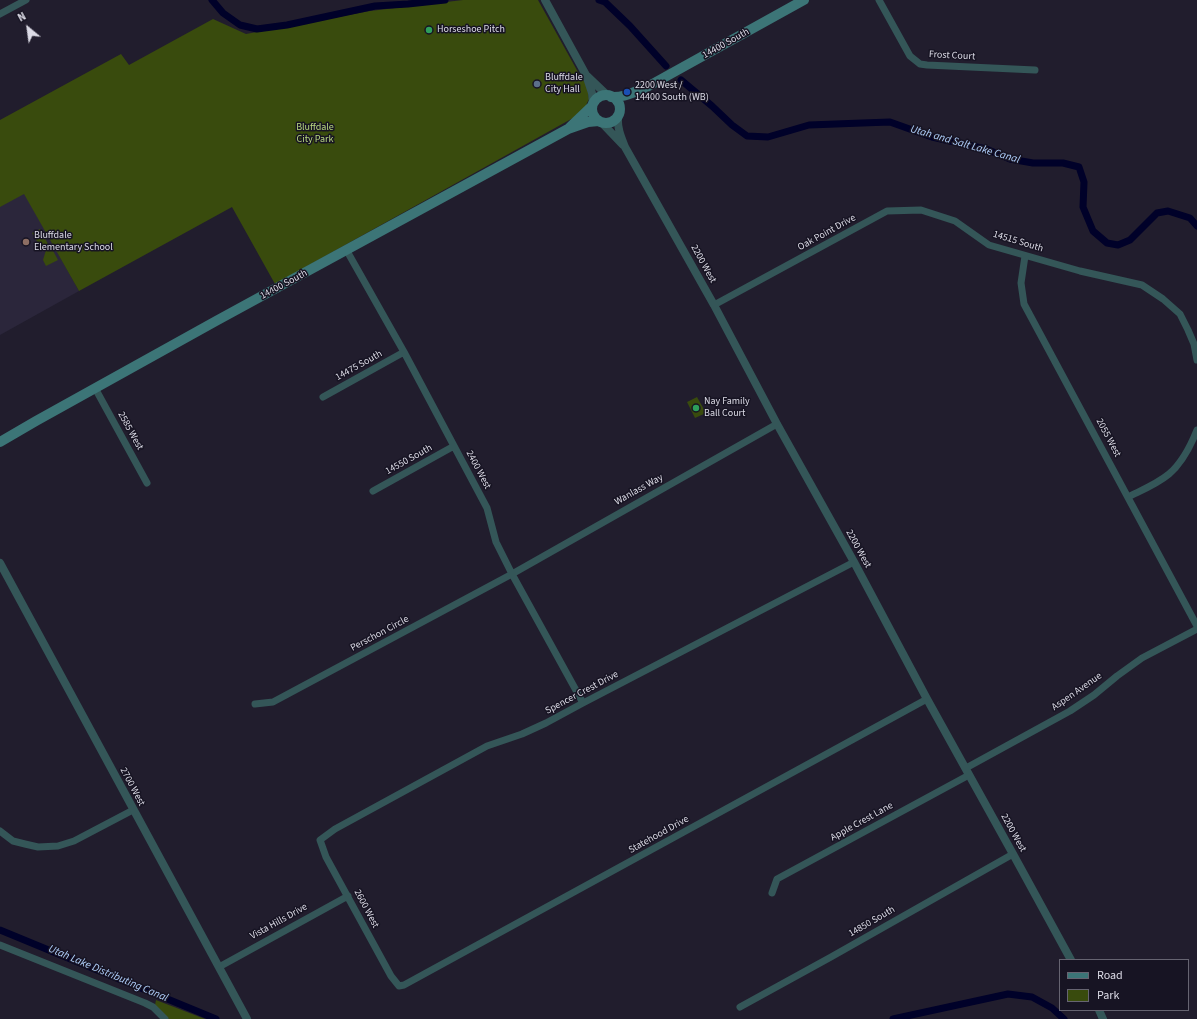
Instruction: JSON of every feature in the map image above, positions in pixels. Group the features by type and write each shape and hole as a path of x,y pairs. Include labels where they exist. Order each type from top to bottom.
{"main road":[{"name":"14400 South","path":"610,96 621,97 648,87 804,0"},
{"name":"14400 South","path":"619,114 625,106 648,87"},
{"path":"610,96 618,103 620,107 619,114 612,122 600,122 593,116 592,105 598,97 610,96"},
{"name":"14400 South","path":"568,129 592,105"},
{"name":"14400 South","path":"0,442 95,388 568,129 588,122 600,122"}],"street":[{"path":"0,14 26,0"},
{"path":"545,0 586,75 592,93 592,105"},
{"name":"Frost Court","path":"879,0 910,56 920,64 1035,70"},
{"path":"586,75 610,96"},
{"name":"2200 West","path":"619,114 619,130 625,147 714,305 777,424 1070,959"},
{"name":"2200 West","path":"600,122 625,147"},
{"name":"Oak Point Drive","path":"714,305 887,211 921,210 955,221"},
{"name":"14515 South","path":"955,221 989,245 1080,271 1142,285 1163,299 1180,314 1194,344 1197,360"},
{"name":"2400 West","path":"347,250 404,352 487,508 496,542 583,703"},
{"name":"2055 West","path":"1025,256 1021,283 1024,304 1197,626"},
{"name":"14475 South","path":"323,397 404,352"},
{"name":"2585 West","path":"95,388 147,483"},
{"name":"Wanlass Way","path":"512,574 777,424"},
{"path":"1128,497 1150,486 1170,473 1190,447 1197,430"},
{"name":"14550 South","path":"373,491 454,446"},
{"name":"Spencer Crest Drive","path":"320,840 335,829 487,746 522,734 546,723 854,562"},
{"name":"2700 West","path":"0,563 247,1019"},
{"name":"Perschon Circle","path":"255,704 273,702 512,574"},
{"name":"Aspen Avenue","path":"968,771 1070,711 1094,695 1142,658 1197,629"},
{"name":"Statehood Drive","path":"399,986 410,982 927,699"},
{"name":"Apple Crest Lane","path":"772,893 777,879 968,771"},
{"path":"0,831 13,840 25,844 38,847 58,846 74,841 133,810"},
{"name":"2600 West","path":"320,840 326,857 387,970 399,986"},
{"name":"14850 South","path":"740,1007 1014,854"},
{"name":"Vista Hills Drive","path":"219,967 348,896"},
{"path":"0,945 145,1003 152,1007 165,1019"}],"shaded area":[{"name":"Bluffdale Elementary School","path":"0,149 79,291 0,335"}],"green space":[{"name":"Bluffdale City Park","path":"463,0 538,0 587,86 589,99 586,106 573,118 275,284 232,207 79,291 24,194 0,207 0,120 121,54 129,65 213,19 246,34 370,11"},
{"path":"40,229 48,244 41,248 32,233"},
{"path":"51,247 58,260 46,266 43,260 46,250"},
{"name":"Nay Family Ball Court","path":"697,397 706,413 695,418 687,402"},
{"path":"156,1000 205,1019 169,1019 155,1005"}],"waterway":[{"name":"Utah and Salt Lake Canal","path":"212,0 223,13 240,25 257,29 287,25 375,6 445,0"},
{"name":"Utah and Salt Lake Canal","path":"599,0 605,2 630,26 666,66"},
{"name":"Utah and Salt Lake Canal","path":"681,80 732,125 747,136 768,137 809,125 890,122 932,137 986,149 1010,159 1033,163 1063,163 1079,167 1084,182 1083,207 1093,231 1107,243 1118,245 1130,240 1157,213 1168,211 1190,218 1197,226"},
{"name":"Utah Lake Distributing Canal","path":"0,930 216,1019"},
{"name":"Utah Lake Distributing Canal","path":"893,1019 1008,994 1032,997 1052,1008 1064,1019"}],"place":[{"name":"Horseshoe Pitch","path":"429,30"},
{"name":"Bluffdale City Hall","path":"537,84"},
{"name":"2200 West / 14400 South (WB)","path":"627,92"},
{"name":"Bluffdale Elementary School","path":"26,242"},
{"name":"Nay Family Ball Court","path":"696,408"}]}
